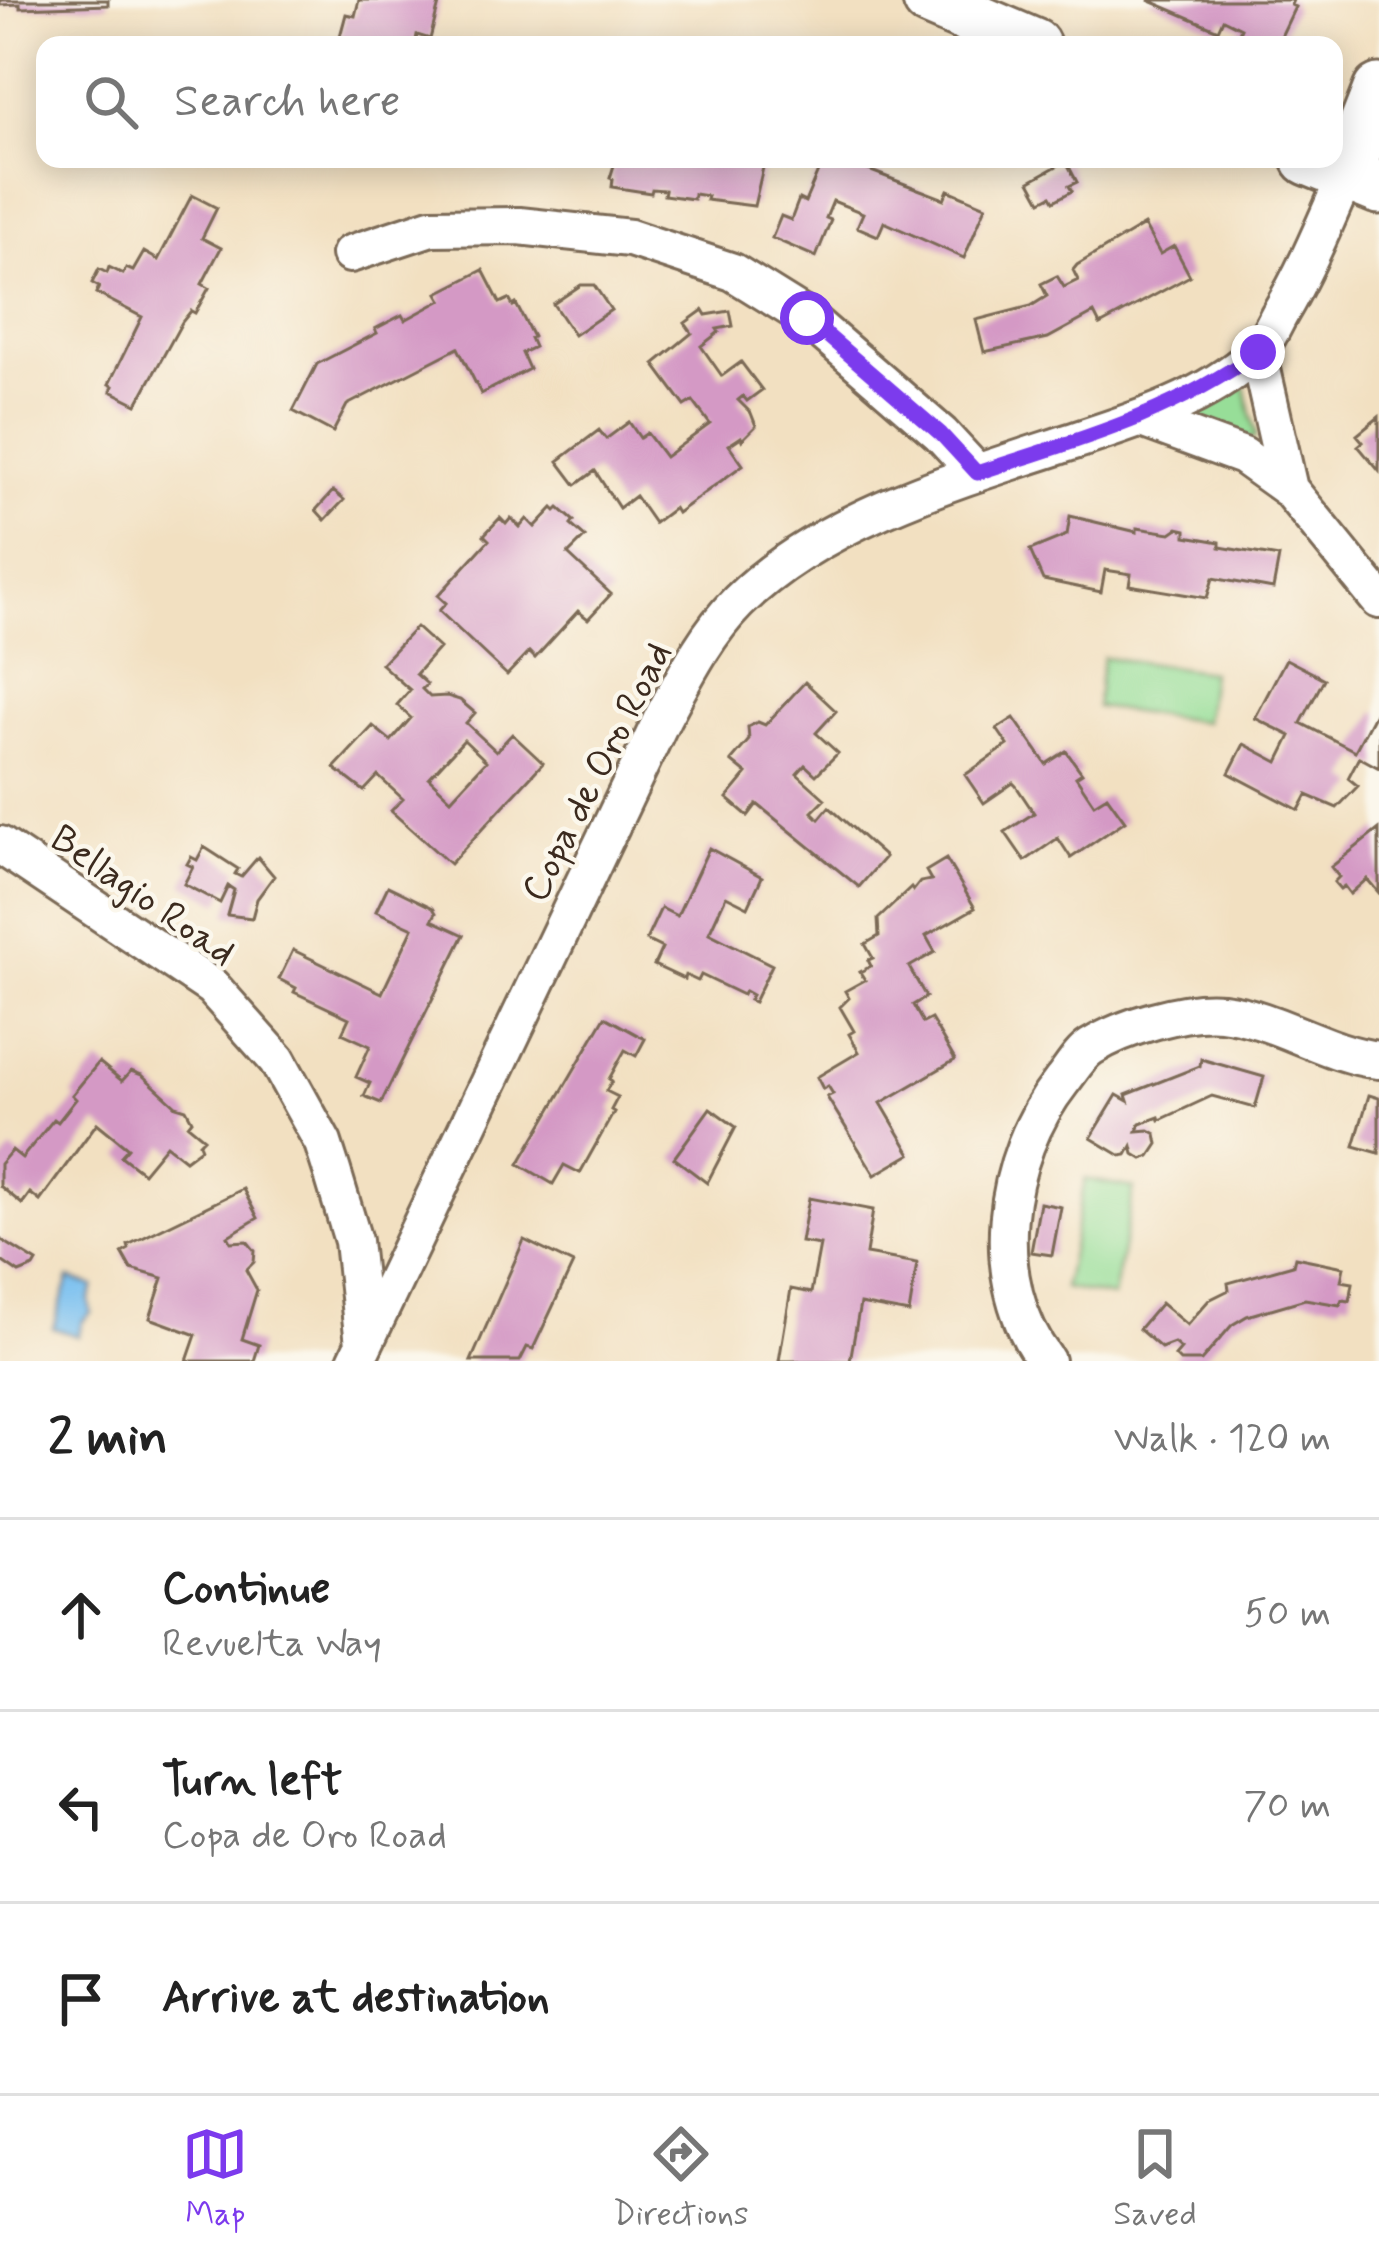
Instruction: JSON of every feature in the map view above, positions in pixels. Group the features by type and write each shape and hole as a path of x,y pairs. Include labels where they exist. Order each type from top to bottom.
{"main road":[{"path":"928,0 1013,36"},
{"path":"1344,174 1379,90"}],"street":[{"name":"Copa de Oro Road","path":"360,1353 662,717 694,660 737,603 790,560 849,526 977,473 1142,419 1213,384 1258,352 1306,271 1344,174"},
{"path":"350,254 431,227 519,226 630,238 733,272 807,318 941,434 977,473"},
{"path":"1258,352 1289,489"},
{"path":"1142,419 1243,456 1289,489 1379,600"},
{"name":"Bellagio Road","path":"0,845 212,987 277,1060 323,1143 352,1241 360,1353"},
{"path":"1046,1361 1031,1342 1018,1311 1006,1258 1013,1188 1043,1105 1088,1048 1156,1019 1221,1012 1379,1060"}],"green space":[{"path":"1242,386 1253,439 1193,418 1193,414"},
{"path":"1103,657 1211,672 1205,722 1096,707"},
{"path":"1085,1179 1134,1188 1113,1297 1064,1288"}],"water":[{"path":"69,1278 94,1286 91,1313 78,1336 53,1328"}],"building":[{"path":"0,0 108,0 108,5 20,8 20,4 0,5"},
{"path":"359,0 440,0 431,36 340,36 346,14 355,16"},
{"path":"1148,0 1293,0 1295,7 1281,36 1240,36 1241,28 1223,19 1218,30"},
{"path":"613,168 763,168 754,206 694,194 693,199 664,195 665,190 652,189 651,193 612,187"},
{"path":"819,168 863,168 944,199 948,190 986,206 964,258 884,222 878,236 857,227 863,213 833,201 826,218 831,220 816,257 772,238 781,216 791,220 799,199 805,202"},
{"path":"1053,168 1070,168 1077,182 1069,186 1072,191 1054,201 1051,196 1041,201 1030,181"},
{"path":"192,195 217,208 202,238 221,248 202,284 209,288 195,313 191,311 182,322 137,404 111,391 109,384 142,317 96,293 99,287 92,283 99,269 133,271 144,252 158,260"},
{"path":"1144,225 1160,254 1174,246 1190,276 1100,325 1094,313 1048,338 984,352 976,320 1031,306 1047,296 1041,284 1057,276 1064,287 1078,280 1073,270 1077,265"},
{"path":"483,270 500,303 509,299 516,304 533,337 534,347 522,353 529,369 481,394 458,348 347,405 333,432 293,411 317,364 402,315 405,320 442,300 438,293"},
{"path":"581,285 594,285 611,310 574,335 553,304"},
{"path":"703,310 706,315 730,311 733,326 717,329 701,346 722,376 741,362 762,390 747,401 743,396 738,400 756,426 729,445 743,465 677,513 674,508 654,523 635,496 619,508 595,471 576,485 558,461 599,430 606,439 629,422 640,438 647,433 665,457 710,424 693,401 685,406 654,364 692,333 685,323"},
{"path":"1379,417 1379,471 1358,446 1363,442 1357,435"},
{"path":"333,491 344,500 325,520 316,510"},
{"path":"553,508 574,521 571,525 585,537 568,554 611,594 588,619 578,611 535,658 529,652 507,675 439,611 446,603 438,596 489,540 484,535 500,518 506,524 511,518 520,527 527,519 535,527"},
{"path":"1070,516 1137,532 1137,528 1171,533 1178,528 1186,530 1186,536 1220,542 1220,547 1279,557 1273,589 1213,578 1207,598 1129,585 1131,574 1105,570 1101,592 1043,580 1030,550 1067,535"},
{"path":"416,627 439,648 416,674 427,684 422,689 430,697 460,700 475,713 466,723 496,751 512,734 543,763 450,864 391,811 403,799 378,776 364,791 334,768 373,726 391,741 411,718 397,705 410,690 381,664","holes":["464,740 486,761 451,799 429,778"]},
{"path":"1286,659 1324,679 1301,723 1355,751 1376,711 1379,713 1379,768 1359,757 1348,778 1358,786 1337,808 1307,795 1299,810 1229,773 1244,744 1278,762 1291,736 1255,718"},
{"path":"805,682 836,711 816,733 838,753 816,775 805,765 797,774 825,799 812,812 819,819 829,807 885,857 859,887 757,804 748,816 727,798 747,774 731,761 749,740 748,727 758,722 765,725"},
{"path":"1014,718 1046,764 1066,751 1082,773 1076,777 1094,804 1107,796 1125,821 1071,858 1058,838 1025,861 1005,832 1034,813 1016,786 1013,783 984,803 965,775 1008,745 997,729"},
{"path":"1379,829 1379,893 1367,879 1350,894 1344,886 1340,889 1334,882 1339,877 1331,867"},
{"path":"204,847 238,869 235,874 241,877 258,857 274,876 257,899 252,918 227,915 234,890 228,886 220,903 184,884 193,867 187,864 191,857 197,860"},
{"path":"709,848 762,877 748,907 726,896 709,933 772,965 754,1002 745,991 743,995 701,975 698,981 685,975 684,979 654,965 662,948 646,940 661,908 677,916"},
{"path":"946,859 975,908 926,936 935,952 909,967 926,997 913,1005 923,1023 931,1019 955,1060 881,1103 911,1154 875,1175 827,1097 833,1094 828,1086 823,1089 817,1077 859,1052 840,1007 849,998 845,991 865,980 860,972 871,966 868,960 873,958 865,944 879,936 878,919 911,888 931,880 926,871"},
{"path":"388,886 433,908 432,920 464,935 381,1103 364,1096 370,1083 356,1077 370,1046 342,1033 349,1018 294,992 296,988 279,979 293,950 382,993 413,928 376,911"},
{"path":"605,1017 645,1039 636,1056 625,1050 609,1079 606,1091 618,1097 614,1112 580,1173 564,1165 553,1184 519,1164"},
{"path":"1201,1059 1264,1077 1255,1108 1212,1096 1140,1124 1137,1131 1156,1134 1158,1144 1142,1159 1132,1146 1121,1156 1091,1138 1117,1095 1128,1101 1126,1095 1200,1066"},
{"path":"99,1062 122,1081 131,1071 142,1075 176,1106 186,1109 192,1120 188,1125 204,1138 201,1148 185,1160 166,1145 143,1173 121,1156 128,1148 97,1123 40,1201 30,1193 22,1204 0,1186 0,1164 12,1150 22,1158 54,1119 58,1122 76,1099 72,1095"},
{"path":"1369,1095 1379,1098 1379,1153 1354,1146"},
{"path":"710,1108 736,1127 707,1183 674,1158"},
{"path":"243,1189 258,1218 228,1236 231,1242 247,1241 255,1251 254,1262 246,1270 257,1290 242,1339 259,1345 254,1361 187,1361 196,1335 150,1318 163,1278 131,1269 122,1253 128,1245"},
{"path":"809,1198 873,1210 866,1254 917,1263 909,1313 860,1304 850,1361 779,1361 791,1289 811,1293 820,1245 801,1242"},
{"path":"1040,1203 1061,1207 1052,1255 1031,1252"},
{"path":"0,1239 37,1262 34,1267 19,1273 0,1260"},
{"path":"524,1240 573,1264 533,1349 527,1347 520,1361 471,1361"},
{"path":"1295,1257 1344,1267 1341,1281 1353,1283 1350,1301 1342,1300 1340,1305 1305,1299 1247,1316 1232,1325 1201,1361 1180,1361 1175,1356 1181,1349 1174,1343 1161,1348 1139,1329 1161,1303 1187,1325 1209,1300 1229,1290 1228,1283 1293,1265"}],"route":[{"path":"807,318 941,434 977,473 1142,419 1213,384 1258,352"}]}
